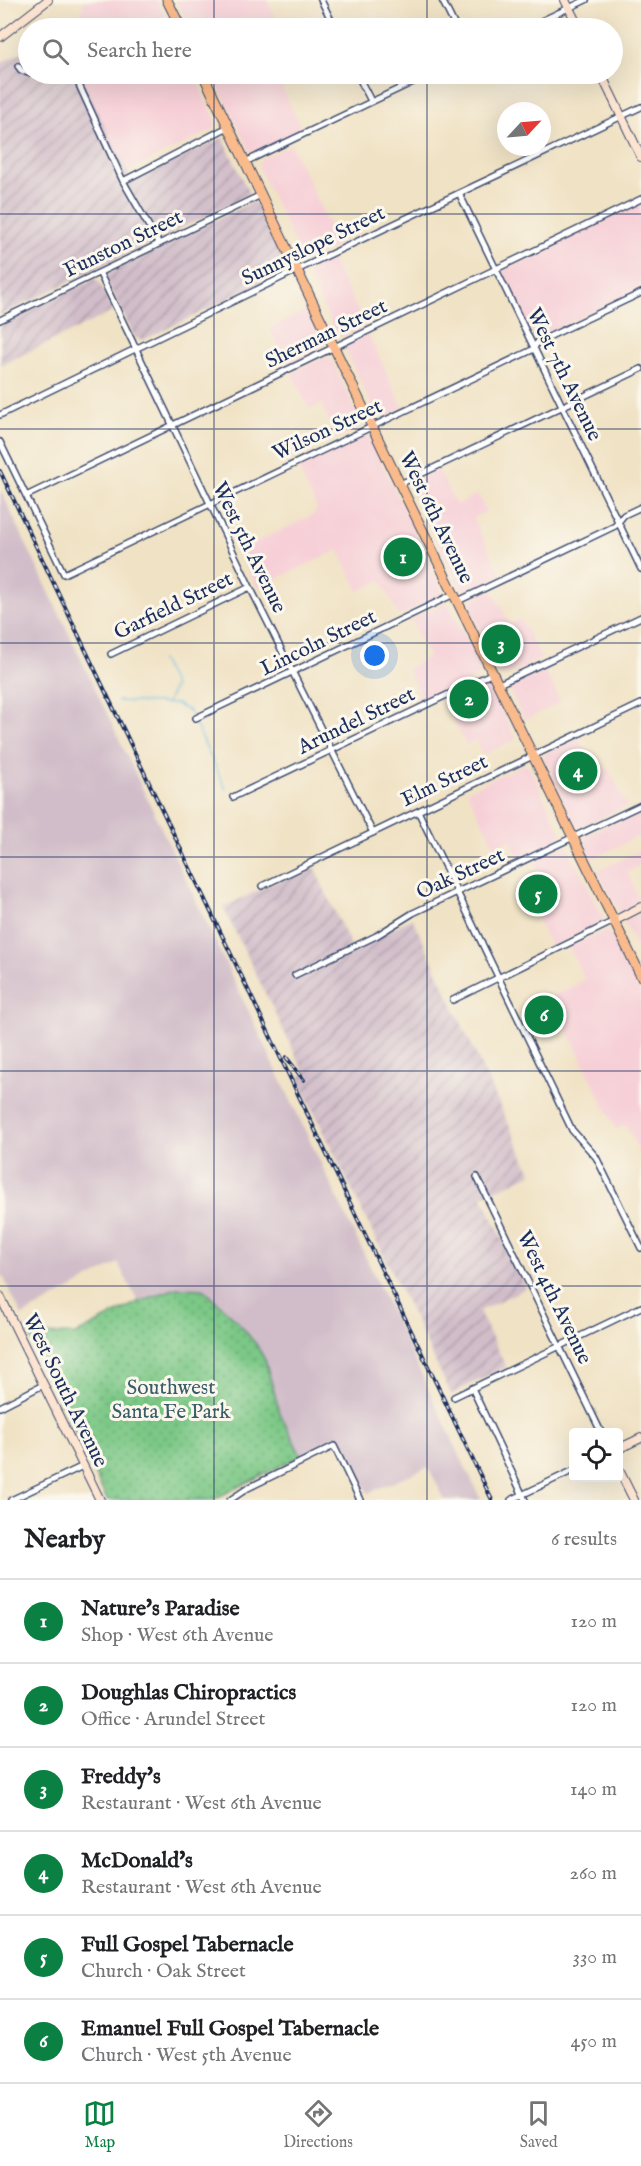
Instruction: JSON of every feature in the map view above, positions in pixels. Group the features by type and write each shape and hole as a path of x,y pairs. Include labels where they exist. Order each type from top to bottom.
{"main road":[{"path":"25,18 48,0"},
{"path":"167,0 176,18"},
{"path":"565,0 574,18"},
{"path":"0,37 18,23"},
{"name":"West 6th Avenue","path":"207,84 641,976"},
{"path":"606,84 641,157"},
{"path":"614,921 641,907"},
{"name":"West South Avenue","path":"1,1301 99,1500"},
{"path":"623,1447 641,1438"},
{"path":"623,1478 634,1500"}],"street":[{"path":"321,0 330,18"},
{"path":"442,0 451,18"},
{"path":"548,18 586,0"},
{"path":"79,84 123,182 159,244"},
{"path":"362,84 371,101"},
{"path":"245,162 408,84"},
{"name":"Sunnyslope Street","path":"0,416 297,270 641,106"},
{"path":"123,182 228,127"},
{"name":"West 7th Avenue","path":"459,193 641,569"},
{"name":"Funston Street","path":"0,320 261,195"},
{"name":"Sherman Street","path":"26,496 641,200"},
{"name":"West 5th Avenue","path":"100,274 250,587 373,833"},
{"name":"Wilson Street","path":"26,496 64,574 534,347 538,342 641,292"},
{"path":"400,484 641,369"},
{"path":"0,442 26,496"},
{"name":"Lincoln Street","path":"196,718 618,522 624,515 641,507"},
{"name":"Garfield Street","path":"111,654 250,587"},
{"path":"499,684 641,617"},
{"name":"Arundel Street","path":"233,797 493,673"},
{"name":"Elm Street","path":"262,886 641,704"},
{"name":"Oak Street","path":"295,975 376,936 413,913 641,805"},
{"path":"418,811 572,1130 596,1157 641,1248"},
{"path":"453,1000 614,921"},
{"name":"West 4th Avenue","path":"477,1177 599,1428"},
{"path":"454,1397 641,1307"},
{"path":"0,1407 43,1385"},
{"path":"472,1388 523,1497"},
{"path":"231,1500 248,1488 334,1446 360,1500"},
{"path":"11,1500 83,1466"},
{"path":"512,1500 523,1497 569,1472"}],"shaded area":[{"path":"84,0 157,0 166,18 80,18"},
{"path":"176,0 267,0 275,18 185,18"},
{"path":"18,54 18,84 84,84 131,180 223,138 250,195 0,315 0,63"},
{"path":"84,84 198,84 216,121 216,127 126,172"},
{"path":"217,84 280,84 302,130 256,152 249,150"},
{"path":"291,145 339,245 308,260 302,259 258,166 261,159"},
{"path":"253,202 258,205 286,265 284,273 143,340 135,338 107,282 109,272"},
{"path":"641,203 641,289 538,338 534,337 502,274 503,270"},
{"path":"331,258 366,326 344,336 336,334 308,274 310,268"},
{"path":"95,279 99,282 114,311 1,365 0,321"},
{"path":"307,310 324,347 288,365 270,328"},
{"path":"368,333 403,408 384,417 376,414 345,349 346,344"},
{"path":"324,357 333,362 361,423 359,428 338,438 321,404 309,409 291,373"},
{"path":"365,435 370,439 441,587 442,595 399,616 381,580 359,591 338,550 257,588 239,551 314,514 317,509 297,466"},
{"path":"438,469 456,505 478,494 486,511 473,518 502,576 467,593 460,588 411,488 415,480"},
{"path":"0,489 481,1500 445,1500 428,1467 368,1493 340,1437 301,1456 280,1413 265,1360 253,1338 203,1289 177,1288 138,1302 118,1263 22,1316 0,1270"},
{"path":"492,589 510,624 521,619 541,659 508,675 500,672 469,607 472,599"},
{"path":"445,603 450,607 480,666 480,672 474,679 423,703 407,668 429,657 410,619"},
{"path":"544,668 561,702 524,720 510,691 510,685"},
{"path":"481,682 488,684 516,739 483,755 475,740 466,745 444,700"},
{"path":"579,738 596,773 608,768 627,806 579,828 575,825 544,759 549,752"},
{"path":"524,764 530,768 562,834 556,841 519,858 510,839 495,847 467,791"},
{"path":"641,809 641,839 639,836 592,859 584,843 585,836"},
{"path":"561,846 569,849 602,915 603,922 551,948 525,893 545,884 533,859"},
{"path":"641,850 641,865 627,872 641,903 619,913 598,871"},
{"path":"313,865 353,950 412,918 532,1174 482,1196 526,1288 479,1311 506,1367 451,1394 299,1081 304,1072 223,907"},
{"path":"641,910 641,958 624,921"},
{"path":"606,931 613,936 641,994 641,1155 626,1125 616,1129 551,997 585,980 569,947"}],"green space":[{"name":"Southwest Santa Fe Park","path":"177,1288 203,1289 237,1321 256,1344 265,1360 280,1413 301,1456 212,1500 107,1500 29,1335 77,1334 138,1302"}],"waterway":[{"path":"161,660 174,686 167,703"},
{"path":"118,701 176,704 189,711 226,789"}],"railway":[{"path":"0,471 492,1500"},
{"path":"286,1057 304,1080"}],"place":[{"name":"Nature's Paradise","path":"403,557"},
{"name":"Freddy's","path":"501,644"},
{"name":"Doughlas Chiropractics","path":"469,699"},
{"name":"McDonald's","path":"578,771"},
{"name":"Full Gospel Tabernacle","path":"538,894"},
{"name":"Emanuel Full Gospel Tabernacle","path":"544,1015"}]}
